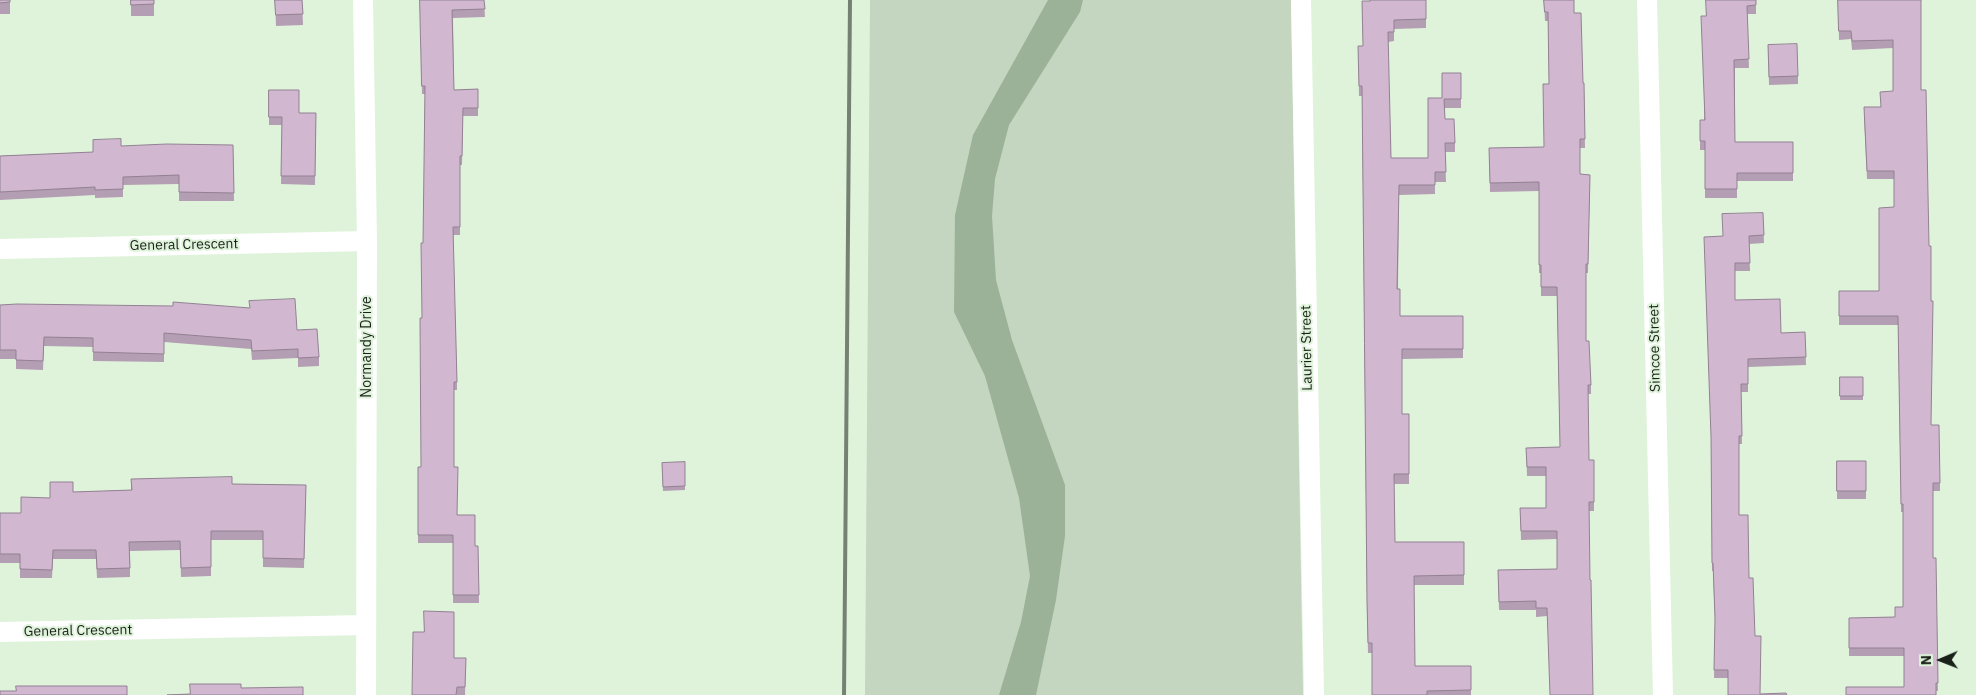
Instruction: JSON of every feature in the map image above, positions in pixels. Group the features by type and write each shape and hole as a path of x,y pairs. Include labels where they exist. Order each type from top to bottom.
{"street":[{"name":"Normandy Drive","path":"363,0 367,241 366,695"},
{"name":"Laurier Street","path":"1301,0 1314,695"},
{"name":"Simcoe Street","path":"1647,0 1663,695"},
{"name":"General Crescent","path":"0,249 367,241"},
{"name":"General Crescent","path":"0,632 366,625"}],"shaded area":[{"path":"870,0 1291,0 1303,695 865,695"},
{"path":"1048,0 1083,0 1080,12 1009,125 995,179 992,216 996,280 1012,340 1065,485 1065,536 1056,600 1036,695 999,695 1021,622 1030,576 1019,498 985,376 954,312 955,215 973,135"}],"building":[{"path":"0,0 10,0 10,2 0,3"},
{"path":"131,0 154,0 154,4 131,5"},
{"path":"275,0 302,0 303,14 276,15"},
{"path":"420,0 484,0 485,9 452,10 454,90 478,89 478,108 463,108 462,156 460,156 460,227 453,227 457,382 454,382 454,467 458,467 457,515 475,515 475,546 478,546 479,595 453,595 453,535 418,535 418,467 421,467 420,318 422,318 421,243 423,243 425,86 422,86"},
{"path":"1426,0 1426,19 1394,20 1394,32 1388,32 1391,158 1428,158 1428,98 1442,98 1442,73 1461,73 1461,99 1444,99 1445,119 1454,119 1455,143 1445,143 1446,172 1435,172 1435,185 1399,185 1397,289 1400,289 1400,316 1463,316 1463,349 1402,349 1402,414 1409,414 1409,474 1394,474 1395,542 1464,542 1464,575 1414,576 1415,666 1471,666 1471,690 1427,691 1427,695 1372,695 1372,643 1368,643 1367,601 1362,86 1359,86 1358,46 1363,46 1362,1"},
{"path":"1544,0 1574,0 1574,13 1581,13 1585,139 1580,139 1580,174 1590,175 1588,264 1586,264 1586,341 1589,341 1591,385 1588,385 1589,460 1594,460 1594,502 1589,502 1593,695 1550,695 1547,608 1536,608 1536,601 1499,602 1498,570 1557,569 1557,531 1521,531 1520,508 1546,508 1546,467 1527,467 1526,448 1560,447 1557,287 1541,287 1541,265 1539,265 1539,182 1490,183 1489,148 1544,147 1543,84 1549,84 1548,12 1545,12"},
{"path":"1706,0 1756,0 1756,5 1747,6 1749,59 1734,60 1735,142 1793,142 1793,173 1737,173 1737,189 1705,189 1705,141 1700,141 1700,120 1705,120 1701,16 1706,16"},
{"path":"1838,0 1921,0 1921,90 1926,90 1929,246 1931,246 1931,301 1933,301 1931,425 1939,425 1940,483 1933,483 1933,558 1936,558 1938,683 1936,683 1936,695 1846,695 1846,687 1904,687 1904,648 1849,648 1849,618 1895,617 1895,607 1903,607 1903,504 1901,504 1898,316 1839,316 1839,291 1879,291 1879,208 1894,207 1894,171 1867,171 1864,107 1881,107 1880,92 1893,91 1893,40 1852,41 1851,31 1839,31"},
{"path":"1797,44 1798,76 1769,77 1768,45"},
{"path":"269,90 299,90 299,113 316,113 315,176 281,176 282,117 269,117"},
{"path":"121,139 121,146 167,144 233,145 234,193 179,192 179,175 123,177 123,189 95,190 95,187 0,192 0,156 93,152 93,140"},
{"path":"1763,213 1764,235 1749,236 1750,263 1735,263 1735,300 1780,299 1781,333 1805,332 1806,357 1748,359 1748,384 1741,384 1742,436 1739,436 1739,515 1748,515 1749,578 1753,578 1755,636 1761,636 1760,694 1786,693 1787,695 1728,695 1728,670 1714,670 1715,618 1712,563 1711,437 1704,237 1723,236 1722,214"},
{"path":"295,299 297,330 317,329 319,357 298,358 298,349 252,351 251,340 164,333 164,354 93,352 93,338 44,337 43,361 16,360 16,350 0,350 0,305 173,306 173,302 250,308 249,301"},
{"path":"1840,377 1863,377 1863,396 1840,396"},
{"path":"1837,461 1866,461 1866,491 1837,491"},
{"path":"685,462 685,486 663,487 662,463"},
{"path":"232,477 232,484 306,485 304,559 263,558 263,531 211,531 211,567 181,568 180,541 129,542 130,568 97,569 96,550 53,550 52,570 20,569 20,554 0,554 0,513 21,513 21,497 50,498 50,482 73,482 73,492 132,490 131,479"},
{"path":"424,611 454,612 454,658 466,658 465,687 457,687 456,695 412,695 413,632 424,632"},
{"path":"190,684 241,684 241,688 303,687 303,695 167,695 190,694"},
{"path":"16,686 127,686 127,695 0,695 0,691 16,691"}],"railway":[{"path":"844,695 850,0"}]}
